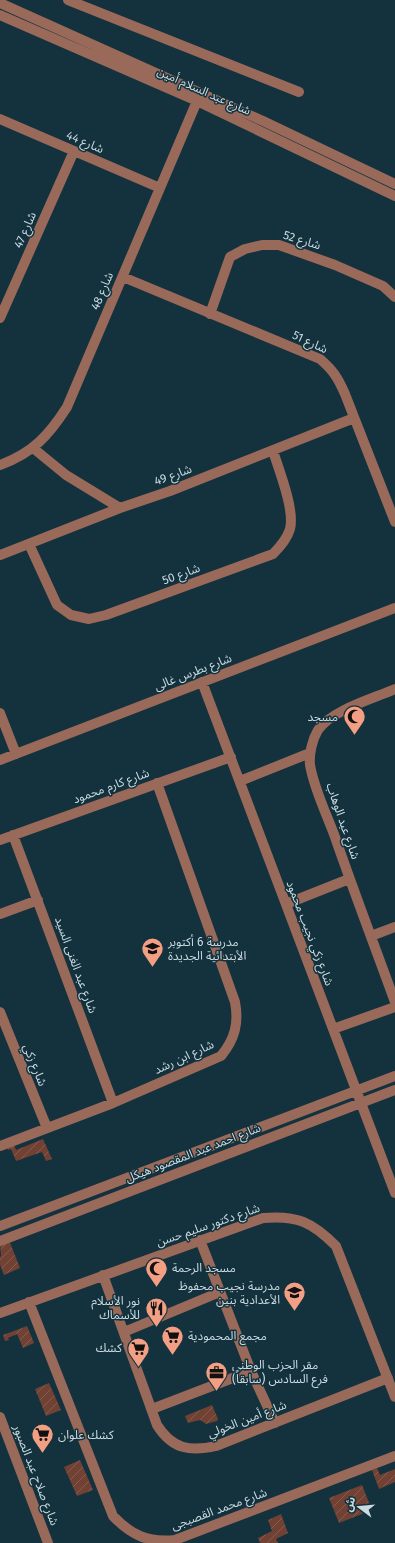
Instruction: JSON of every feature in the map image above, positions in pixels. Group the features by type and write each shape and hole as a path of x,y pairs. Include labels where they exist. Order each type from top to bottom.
{"street":[{"path":"68,0 299,92"},
{"name":"شارع عبد السلام أمين","path":"0,3 263,121 395,184"},
{"name":"شارع عبد السلام أمين","path":"0,15 197,101 395,196"},
{"name":"شارع 48","path":"0,465 9,462 33,448 52,429 67,407 197,101"},
{"name":"شارع 44","path":"0,119 160,188"},
{"name":"شارع 47","path":"0,318 74,151"},
{"name":"شارع 52","path":"210,314 230,258 245,249 262,245 279,246 335,264 383,286 395,297"},
{"name":"شارع 51","path":"122,277 320,359 329,366 336,376 392,503 395,522"},
{"name":"شارع 49","path":"0,555 120,508 273,451 354,418"},
{"path":"33,448 66,475 120,508"},
{"name":"شارع 50","path":"29,544 57,605 72,615 89,619 106,615 273,554 284,543 290,528 291,512 273,451"},
{"name":"شارع بطرس غالى","path":"0,760 395,608"},
{"name":"شارع زكي نجيب محمود","path":"202,682 356,1091 390,1167 395,1193"},
{"name":"شارع عبد الوهاب","path":"395,689 333,716 318,730 310,753 310,764 313,775 349,879 395,1002"},
{"path":"0,713 16,754"},
{"path":"240,781 310,753"},
{"name":"شارع كارم محمود","path":"0,840 231,757"},
{"name":"شارع ابن رشد","path":"0,1146 113,1103 221,1056 234,1037 237,1026 235,1002 157,784"},
{"name":"شارع عبد الغنى السيد","path":"13,835 113,1103"},
{"path":"286,904 349,879"},
{"path":"0,914 38,900"},
{"path":"371,936 395,927"},
{"path":"333,1029 395,1007"},
{"name":"شارع زكي","path":"0,1012 47,1128"},
{"name":"شارع احمد عبد المقصود هيكل","path":"0,1226 286,1116 395,1076"},
{"name":"شارع احمد عبد المقصود هيكل","path":"0,1241 395,1090"},
{"name":"شارع دكتور سليم حسن","path":"0,1313 263,1218 279,1217 294,1219 309,1224 322,1232 336,1246 395,1397"},
{"path":"200,1240 251,1371 275,1423"},
{"name":"شارع أمين الخولي","path":"103,1275 157,1425 167,1437 182,1447 202,1450 216,1446 388,1378"},
{"path":"124,1332 220,1292"},
{"name":"شارع محمد القصبجى","path":"29,1302 113,1516 132,1533 143,1538 156,1541 175,1540 395,1456"},
{"path":"152,1409 251,1371"},
{"name":"شارع صلاح عبد الصبور","path":"0,1417 48,1543"}],"shaded area":[{"path":"43,1139 52,1159 46,1161 42,1152 16,1161 11,1149 8,1150 6,1145 13,1142 16,1150"},
{"path":"9,1240 20,1268 4,1275 0,1265 0,1244"},
{"path":"27,1326 34,1343 23,1348 17,1334 5,1341 3,1335"},
{"path":"49,1383 61,1410 46,1416 35,1389"},
{"path":"212,1405 218,1419 217,1421 206,1424 200,1420 188,1423 185,1416"},
{"path":"80,1460 93,1490 77,1496 64,1467"},
{"path":"377,1468 380,1475 395,1469 395,1482 379,1489 372,1470"},
{"path":"362,1485 372,1510 339,1523 329,1498"},
{"path":"281,1514 288,1533 276,1539 278,1543 260,1543 258,1538 272,1531 268,1520"}],"place":[{"name":"مسجد","path":"354,736"},
{"name":"مدرسة 6 أكتوبر الأبتدائية الجديدة","path":"153,968"},
{"name":"مسجد الرحمة","path":"157,1288"},
{"name":"مدرسة نجيب محفوظ الأعدادية بنين","path":"295,1312"},
{"name":"نور الأسلام للأسماك","path":"156,1328"},
{"name":"مجمع المحمودية","path":"173,1356"},
{"name":"كشك","path":"138,1368"},
{"name":"مقر الحزب الوطنى (سابقاً) فرع السادس","path":"216,1392"},
{"name":"كشك علوان","path":"42,1454"}]}
